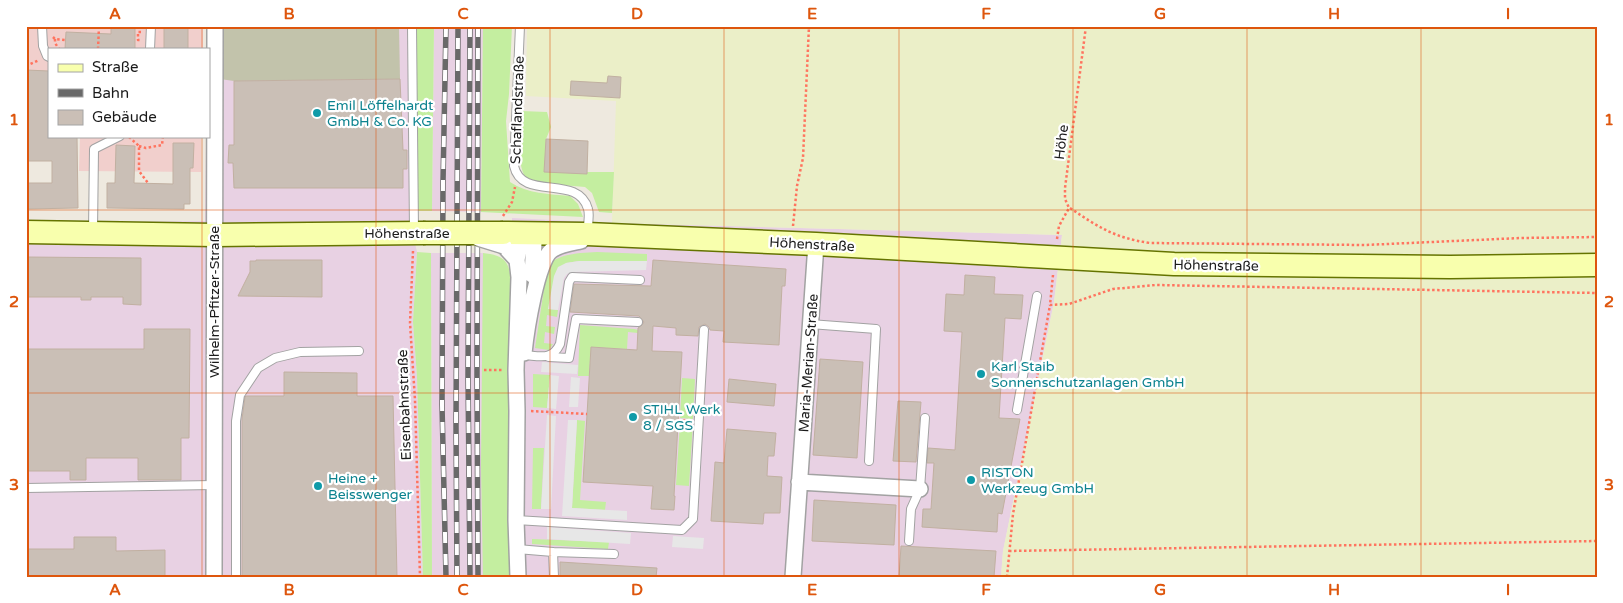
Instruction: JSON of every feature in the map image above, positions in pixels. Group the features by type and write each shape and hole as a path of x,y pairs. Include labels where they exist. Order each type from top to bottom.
{"main road":[{"name":"Höhenstraße","path":"26,232 215,235 459,233 510,237 587,234 816,244 1174,264 1450,267 1597,265"}],"street":[{"name":"Wilhelm-Pfitzer-Straße","path":"214,577 215,26"},
{"path":"524,352 543,259 551,250 566,243 624,236"},
{"path":"510,237 517,260 519,277 516,370 518,577"},
{"path":"510,237 517,260"},
{"path":"510,237 534,243 517,411"},
{"name":"Maria-Merian-Straße","path":"793,577 816,244"},
{"path":"799,482 920,489"}],"lane":[{"path":"42,26 43,46 48,57"},
{"path":"150,48 151,26"},
{"path":"412,26 418,233"},
{"name":"Schaflandstraße","path":"520,26 514,166 516,173 521,180 528,184 570,191 581,197 588,209 587,234"},
{"path":"93,234 94,149 116,138"},
{"path":"548,357 556,352 560,344 568,282 572,277 640,280"},
{"path":"1017,410 1037,296"},
{"path":"524,352 548,357 569,358 576,319 638,322"},
{"path":"810,324 876,329 869,461"},
{"path":"516,520 682,530 693,519 704,330"},
{"path":"236,577 236,422 240,395 258,368 275,358 300,352 359,351"},
{"path":"909,541 911,509 920,489 925,418"},
{"path":"26,488 214,485"},
{"path":"517,549 614,554"},
{"path":"553,552 554,577"}],"path":[{"path":"98,48 99,26"},
{"path":"792,243 797,186 803,158 810,26"},
{"name":"Höhe","path":"1069,208 1065,199 1065,188 1086,26"},
{"path":"55,39 58,48"},
{"path":"26,66 48,57"},
{"path":"130,138 139,146 146,148 162,145 163,138"},
{"path":"139,146 139,171 148,183"},
{"path":"510,237 503,215 512,202 516,173"},
{"path":"1007,577 1013,514 1050,305 1059,226 1069,208 1101,229 1118,236 1150,243 1366,245 1521,238 1597,237"},
{"name":"Eisenbahnstraße","path":"418,233 410,324 415,400 420,577"},
{"path":"1050,305 1069,304 1113,289 1156,285 1597,293"},
{"path":"484,370 516,370"},
{"path":"517,411 587,414"},
{"path":"1010,551 1597,541"}],"shaded area":[{"path":"26,26 203,26 203,48 48,48 48,106 26,106"},
{"path":"207,26 409,26 409,217 417,252 413,322 417,377 423,577 26,577 26,223 205,221 206,138 210,138 210,48 207,48"},
{"path":"221,26 399,26 400,79 234,81 220,79"},
{"path":"434,26 483,26 481,212 432,211"},
{"path":"527,26 1597,26 1597,577 1001,577 1003,551 1054,302 1062,235 612,223 616,101 526,96"},
{"path":"80,138 201,138 201,172 79,171"},
{"path":"512,218 612,223 1062,235 1054,302 1003,551 1001,577 511,577"},
{"path":"431,253 483,253 484,577 432,577"},
{"path":"579,261 647,261 646,270 572,272 567,274 564,278 558,310 548,309 554,276 558,267 566,263"},
{"path":"542,362 578,365 577,374 541,372"},
{"path":"550,375 559,376 556,409 547,408"},
{"path":"571,377 580,378 578,407 569,407"},
{"path":"547,415 556,416 551,509 541,509"},
{"path":"568,420 577,420 572,508 627,511 627,520 562,516"},
{"path":"547,527 631,533 630,544 547,539"},
{"path":"673,536 704,538 703,549 672,547"}],"green space":[{"path":"415,26 434,26 432,211 413,211"},
{"path":"483,26 512,26 506,121 510,182 531,191 570,196 578,204 583,217 481,212"},
{"path":"521,111 547,112 551,127 546,139 545,172 614,172 612,213 599,212 592,193 585,187 538,183 526,179 519,155"},
{"path":"417,252 431,253 432,577 423,577 417,377 413,322"},
{"path":"597,252 647,254 647,261 579,261 566,263 549,309 558,310 557,317 547,315 546,326 555,327 554,334 545,332 544,343 553,344 549,350 535,348 545,282 550,263 566,255"},
{"path":"483,253 496,256 505,261 510,272 511,283 508,361 512,362 511,577 483,577 481,466"},
{"path":"580,325 634,329 638,330 638,333 628,332 627,349 591,347 589,376 578,376"},
{"path":"533,374 550,375 547,408 533,407"},
{"path":"682,378 695,379 693,419 680,418"},
{"path":"577,420 585,421 580,500 606,502 605,510 572,508"},
{"path":"680,423 693,423 689,486 676,485"},
{"path":"533,448 544,448 541,509 532,509"},
{"path":"532,539 609,542 608,549 532,544"}],"building":[{"path":"164,26 188,26 188,48 164,48"},
{"path":"111,28 135,28 135,48 65,48 66,32 111,34"},
{"path":"26,70 48,71 48,138 77,138 78,208 26,209 26,183 52,183 52,161 26,161"},
{"path":"608,76 621,77 620,98 570,95 571,81 607,83"},
{"name":"Emil Löffelhardt GmbH & Co. KG","path":"400,79 403,150 407,150 407,169 403,169 403,188 234,188 233,163 228,163 229,145 234,145 234,81"},
{"path":"546,139 588,141 587,174 544,172"},
{"path":"173,143 194,143 193,168 190,168 190,204 184,204 184,209 107,208 107,183 115,183 116,145 135,146 134,183 173,184"},
{"path":"26,257 141,258 141,305 123,304 123,297 91,297 91,300 81,300 81,297 26,297"},
{"path":"322,260 322,297 238,296 250,272 250,261"},
{"path":"653,260 786,269 785,286 782,286 779,345 723,342 724,331 710,330 705,324 699,327 698,336 676,335 676,328 653,326 652,351 682,352 674,510 651,509 653,486 583,482 591,347 637,350 638,328 644,322 639,316 570,312 574,284 651,286"},
{"path":"965,275 995,277 994,294 1023,295 1021,319 1005,318 999,418 1020,419 1002,514 998,513 997,532 922,527 923,509 931,509 934,463 927,463 928,448 955,450 962,332 944,331 946,294 964,295"},
{"path":"144,329 190,329 189,438 181,438 181,480 138,480 138,458 86,458 86,480 70,480 70,471 26,471 26,349 144,349"},
{"path":"820,359 863,362 857,458 813,455"},
{"name":"Heine + Beisswenger","path":"284,372 357,373 357,396 393,396 397,577 242,577 242,419 245,397 284,396"},
{"path":"729,379 776,384 774,406 727,402"},
{"path":"898,401 921,402 916,462 893,461"},
{"path":"727,429 776,433 774,456 768,456 767,476 782,477 780,513 764,513 763,524 711,521 715,462 724,463"},
{"path":"814,500 896,505 894,545 812,541"},
{"path":"74,537 116,537 116,551 165,550 165,577 26,577 26,549 74,549"},
{"path":"901,546 996,551 994,577 899,577"},
{"path":"560,562 657,568 656,577 560,577"}],"railway":[{"path":"446,26 442,405 446,577"},
{"path":"457,577 458,26"},
{"path":"470,26 468,376 470,577"},
{"path":"478,26 478,577"}],"place":[{"name":"Emil Löffelhardt GmbH & Co. KG","path":"317,113"},
{"name":"Karl Staib Sonnenschutzanlagen GmbH","path":"981,374"},
{"name":"STIHL Werk 8 / SGS","path":"633,417"},
{"name":"RISTON Werkzeug GmbH","path":"971,480"},
{"name":"Heine + Beisswenger","path":"318,486"}]}
